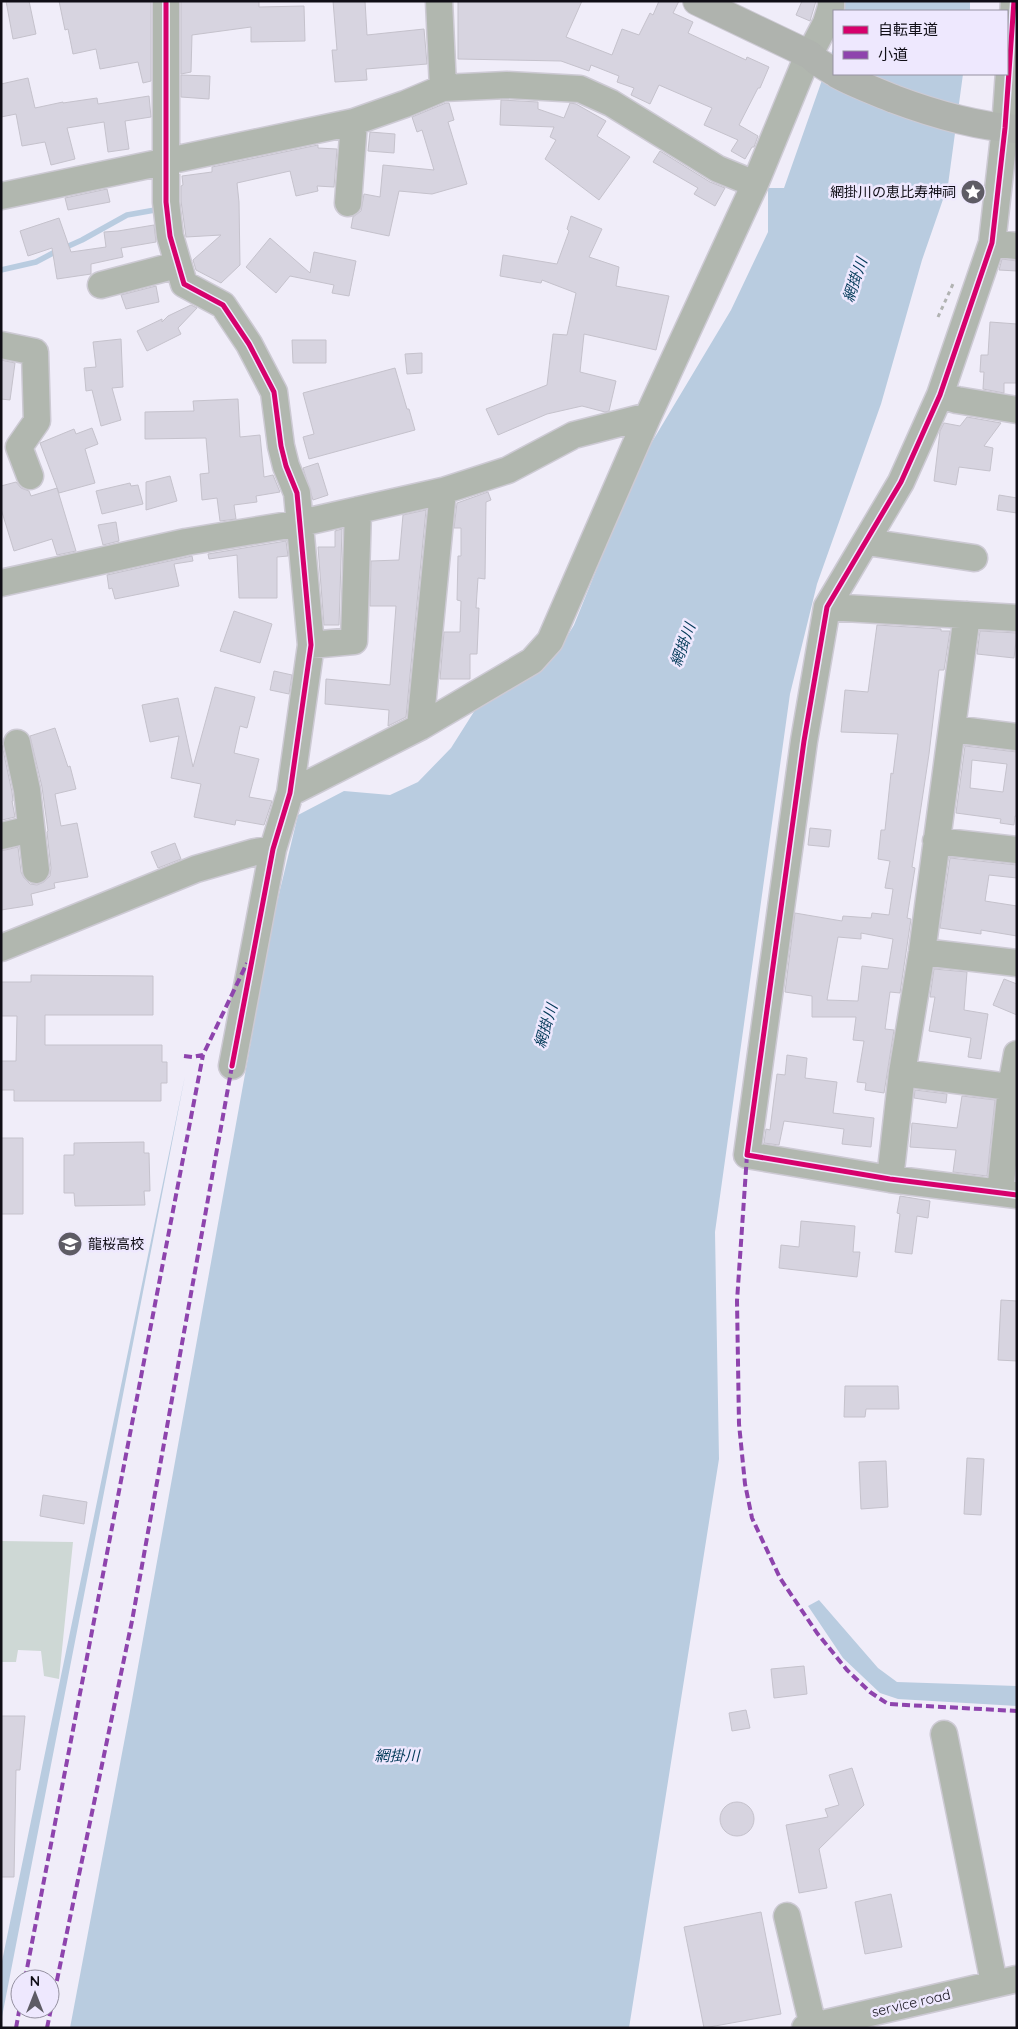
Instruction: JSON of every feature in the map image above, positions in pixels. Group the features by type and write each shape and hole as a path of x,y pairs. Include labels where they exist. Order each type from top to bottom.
{"highway":[{"path":"697,1 825,66"},
{"path":"843,75 876,92 928,112 1001,127"}],"street":[{"path":"166,1 165,161 166,202 170,236 184,284 223,305 249,344 274,392 281,446 286,466 297,493 311,645 290,793 273,849 232,1066"},
{"path":"439,1 443,88"},
{"path":"290,793 420,726 532,661 550,641 648,416 755,184 804,65 825,66 826,24 831,1"},
{"path":"1008,59 1014,1"},
{"path":"1006,75 1001,127 1004,245 901,482 867,542 826,607 804,740 747,1155 890,1179 1008,1194 1017,1054"},
{"path":"1,196 354,122 443,88 507,85 580,89 611,102 718,169 755,184"},
{"path":"348,203 354,122"},
{"path":"101,285 177,265"},
{"path":"1,345 35,352 37,421 19,447 30,476"},
{"path":"940,394 957,400 1017,410"},
{"path":"1,583 186,542 301,523 443,491 508,470 574,435 648,416"},
{"path":"420,726 443,491"},
{"path":"311,645 354,641 358,510"},
{"path":"867,542 974,558"},
{"path":"826,607 1017,618"},
{"path":"890,1179 902,1073 922,952 966,615"},
{"path":"952,729 1017,737"},
{"path":"17,743 27,790 36,870"},
{"path":"1,836 31,829"},
{"path":"936,841 1017,850"},
{"path":"1,948 196,869 255,852 273,849"},
{"path":"922,952 1017,963"},
{"path":"902,1073 1014,1088"},
{"path":"944,1734 1005,1981"},
{"path":"786,1916 809,2027"},
{"name":"service road","path":"809,2027 1005,1981"}],"shaded area":[{"path":"1,1541 73,1542 59,1679 44,1676 41,1651 18,1650 16,1662 1,1662"}],"water":[{"path":"843,1 970,1 970,10 843,10"},
{"name":"網掛川","path":"833,49 833,75 963,75 948,185 922,260 881,404 817,584 790,694 715,1232 719,1459 629,2028 70,2028 130,1711 273,919 298,815 344,791 390,795 418,782 451,748 482,699 555,656 574,625 640,462 731,310 768,232 768,188 784,188"},
{"path":"185,1076 1,2022 1,1966"},
{"path":"819,1600 878,1668 897,1682 1017,1686 1017,1706 898,1699 880,1693 843,1658 808,1606"}],"building":[{"path":"6,1 29,1 36,34 13,39"},
{"path":"59,1 151,1 151,81 143,83 138,62 100,69 96,49 73,54 68,29 65,30"},
{"path":"181,1 259,1 259,7 304,6 305,41 251,42 251,27 192,35 191,72 181,74"},
{"path":"333,1 365,1 367,35 424,29 427,64 366,69 367,80 335,82 332,50 337,50"},
{"path":"458,1 582,1 566,37 612,55 622,29 639,35 650,13 653,15 659,1 679,1 673,13 693,22 688,33 746,60 747,57 769,67 760,88 758,88 739,125 758,136 754,147 752,147 745,159 731,151 738,140 704,125 712,108 659,85 650,104 631,95 634,88 617,82 619,76 591,65 589,71 561,61 458,59"},
{"path":"802,1 816,1 810,21 796,15"},
{"path":"181,75 210,76 209,99 181,97"},
{"path":"28,78 35,108 97,98 98,104 149,96 151,117 125,121 129,149 108,152 104,122 67,128 75,159 51,165 45,142 22,146 16,114 1,117 1,84"},
{"path":"501,100 538,102 538,109 564,118 570,103 576,104 606,121 597,136 630,157 599,200 545,159 556,140 550,137 554,127 500,125"},
{"path":"449,103 454,120 448,122 467,184 432,194 399,191 389,236 351,228 353,217 361,211 364,194 380,197 383,165 434,170 422,130 417,132 412,117"},
{"path":"370,132 395,134 394,153 368,151"},
{"path":"318,145 318,148 337,149 334,187 317,186 318,191 296,196 290,171 237,183 240,265 221,283 196,270 193,260 221,235 186,237 181,201 182,176 212,172 212,167"},
{"path":"660,151 710,182 725,188 715,206 694,194 698,188 653,162"},
{"path":"107,189 110,202 68,210 65,198"},
{"path":"571,216 602,229 589,257 619,267 616,286 669,296 656,350 584,334 580,372 616,381 609,411 605,412 582,406 547,414 498,435 486,409 547,385 553,334 567,335 576,293 542,280 541,283 500,276 503,255 557,264 569,231 567,229"},
{"path":"59,218 71,252 106,247 104,232 154,225 156,242 121,248 123,257 91,264 91,274 57,279 52,248 28,256 20,231"},
{"path":"270,238 310,273 314,252 356,261 349,296 332,293 334,285 290,276 276,293 246,267"},
{"path":"1002,259 1017,261 1017,271 999,270"},
{"path":"156,286 159,302 126,309 121,295"},
{"path":"191,305 197,308 178,328 181,334 147,351 137,331 162,319 162,322 168,316"},
{"path":"990,322 1017,324 1017,383 1004,383 1004,393 983,389 984,372 980,372 981,355 988,355"},
{"path":"121,339 123,387 112,388 121,420 101,426 92,390 86,391 84,368 96,367 93,342"},
{"path":"292,340 326,340 326,363 293,363"},
{"path":"422,353 422,373 407,374 405,354"},
{"path":"1,360 15,363 10,400 1,399"},
{"path":"395,368 415,430 309,459 303,437 314,434 303,393"},
{"path":"238,399 240,437 260,435 264,477 273,475 280,492 256,496 257,502 234,505 236,519 220,521 217,498 202,500 200,474 209,473 206,438 145,439 145,412 194,411 193,401"},
{"path":"967,417 1001,423 984,446 993,448 990,471 959,467 956,485 934,481 940,431 944,423 960,426"},
{"path":"92,428 98,444 85,449 95,483 59,493 40,443 74,429 76,434"},
{"path":"318,463 328,495 313,500 303,468"},
{"path":"170,476 177,501 146,510 146,482"},
{"path":"16,482 21,488 29,491 31,496 57,488 76,551 57,555 52,539 14,551 1,509 1,486"},
{"path":"130,483 131,486 138,485 143,504 102,514 96,491"},
{"path":"488,492 491,500 486,502 485,579 478,578 476,608 479,608 477,654 470,654 470,679 440,679 444,632 460,632 461,601 457,600 458,556 461,556 461,528 454,528 457,503"},
{"path":"999,495 1017,498 1017,513 997,510"},
{"path":"426,510 406,717 388,726 389,710 325,704 326,679 390,685 396,606 370,606 371,561 399,560 403,515"},
{"path":"116,522 119,541 103,545 98,525"},
{"path":"342,529 339,625 324,625 318,547 335,547 335,531"},
{"path":"286,541 288,556 277,557 277,598 239,598 237,555 209,559 208,554"},
{"path":"192,556 193,561 174,564 179,586 115,599 112,588 109,589 107,575"},
{"path":"234,611 272,624 260,663 220,651"},
{"path":"877,625 950,631 944,670 939,670 912,867 915,868 907,918 911,919 900,993 890,992 885,1029 894,1030 884,1093 865,1090 866,1083 857,1082 864,1041 853,1040 856,1017 812,1017 812,996 785,992 795,913 842,921 843,916 871,918 872,913 889,915 893,889 885,888 890,861 878,859 881,830 885,830 891,773 893,774 898,734 841,732 845,690 868,692","holes":["861,933 893,939 888,969 862,966 858,1001 827,1000 838,937 861,939"]},
{"path":"980,631 1017,633 1014,658 977,654"},
{"path":"274,671 292,675 289,694 270,690"},
{"path":"215,687 255,697 247,728 240,726 234,753 259,759 249,797 272,801 264,825 236,820 235,825 194,817 201,784 171,778 179,736 150,742 142,705 178,698 193,767"},
{"path":"55,728 68,767 70,766 76,789 55,794 61,826 77,823 88,877 54,883 55,888 31,894 33,905 1,910 1,851 18,847 21,872 30,884 37,885 44,882 50,876 48,831 42,787 30,736"},
{"path":"2,745 15,817 2,820"},
{"path":"965,746 1017,752 1017,816 1015,816 1014,825 1000,823 1001,819 956,813","holes":["972,760 1007,764 1003,792 970,788"]},
{"path":"810,828 831,830 829,847 808,845"},
{"path":"175,843 181,859 158,868 151,852"},
{"path":"950,858 1017,865 1017,878 989,875 985,901 1017,906 1017,936 981,930 981,934 940,928"},
{"path":"934,969 967,972 964,1010 988,1014 981,1059 968,1057 971,1038 929,1031 935,997 930,997"},
{"path":"31,975 153,976 153,1015 45,1015 45,1045 162,1045 162,1062 167,1062 167,1083 161,1083 161,1101 14,1101 14,1090 1,1090 1,1061 16,1061 17,1016 1,1016 1,982 31,982"},
{"path":"1004,979 1017,984 1017,1015 993,1005"},
{"path":"787,1055 807,1058 805,1078 837,1082 833,1113 874,1118 871,1147 842,1144 844,1129 784,1121 779,1145 764,1143 766,1129 770,1130 777,1074 785,1075"},
{"path":"915,1090 947,1094 946,1103 914,1098"},
{"path":"962,1096 995,1100 987,1176 953,1172 956,1150 910,1147 912,1123 957,1128"},
{"path":"1,1138 23,1138 23,1214 1,1214"},
{"path":"144,1142 144,1153 149,1153 150,1191 144,1191 145,1205 75,1206 74,1193 64,1193 64,1155 74,1155 74,1143"},
{"path":"900,1196 930,1201 928,1218 917,1216 912,1254 895,1252 900,1214 897,1213"},
{"path":"801,1221 855,1226 853,1252 860,1252 857,1277 779,1268 781,1245 799,1247"},
{"path":"1001,1300 1017,1301 1017,1361 998,1360"},
{"path":"845,1386 898,1386 899,1409 866,1409 865,1417 844,1417"},
{"path":"967,1458 984,1459 981,1515 964,1514"},
{"path":"886,1461 888,1507 861,1509 859,1462"},
{"path":"43,1495 87,1502 84,1524 40,1516"},
{"path":"804,1666 807,1694 774,1698 771,1669"},
{"path":"746,1710 750,1728 732,1731 729,1713"},
{"path":"1,1716 25,1716 20,1770 16,1770 14,1877 1,1877"},
{"path":"852,1768 864,1805 819,1849 827,1888 799,1893 786,1825 828,1817 825,1809 839,1805 829,1775"},
{"path":"737,1802 744,1803 749,1807 753,1812 753,1826 749,1831 744,1835 737,1836 730,1835 725,1831 721,1826 720,1819 721,1812 725,1807 730,1803"},
{"path":"891,1894 902,1947 865,1954 855,1902"},
{"path":"761,1912 781,2014 704,2028 684,1927"}],"waterway":[{"path":"1,270 36,262 82,240 127,215 155,210"}],"marked path":[{"path":"184,1056 203,1055 247,963"},
{"path":"27,1969 203,1055"},
{"path":"47,2028 132,1621 232,1066"},
{"path":"747,1155 737,1301 739,1424 745,1484 752,1518 780,1578 817,1633 847,1670 870,1692 888,1704 1017,1711"},
{"path":"16,2028 18,2019"}],"cycle path":[{"path":"166,1 166,202 170,236 184,284 223,305 249,344 274,392 281,446 286,466 297,493 311,645 290,793 273,849 232,1066"},
{"path":"1014,1 1005,128 992,243 940,395 901,482 827,607 804,741 747,1155 890,1179 1017,1195"}],"place":[{"name":"網掛川の恵比寿神祠","path":"973,192"},
{"name":"龍桜高校","path":"70,1244"}]}
